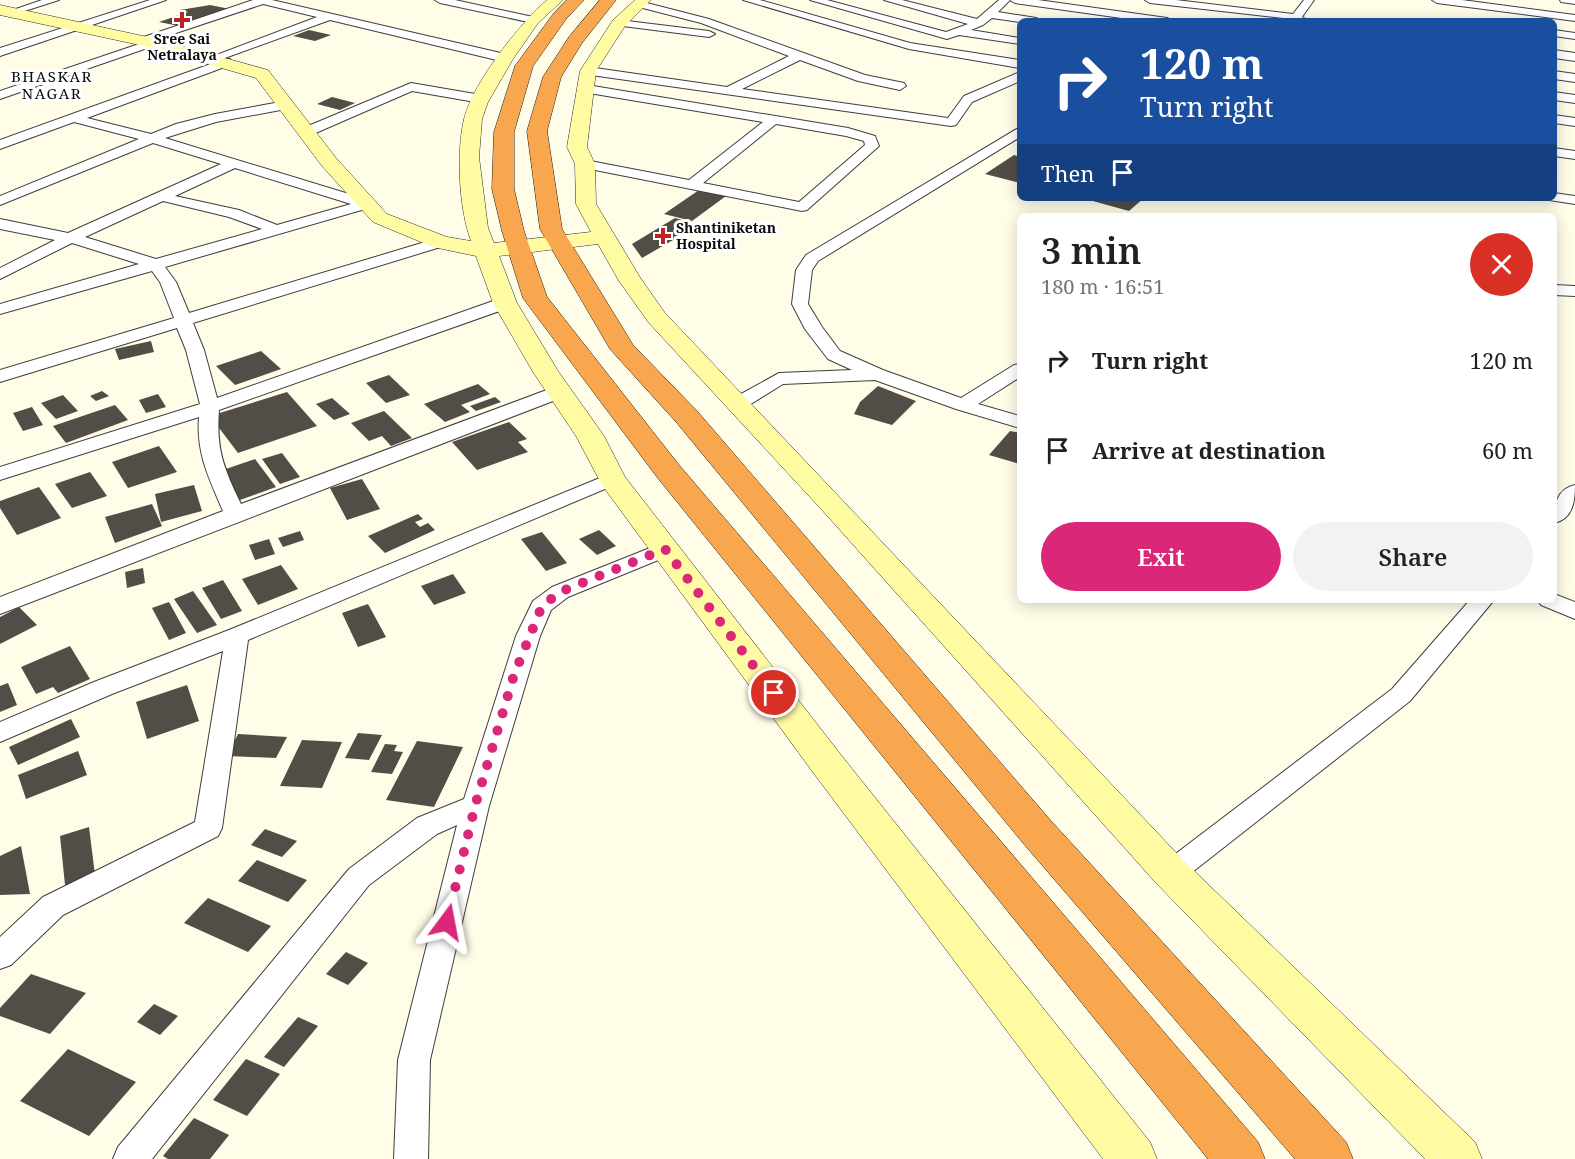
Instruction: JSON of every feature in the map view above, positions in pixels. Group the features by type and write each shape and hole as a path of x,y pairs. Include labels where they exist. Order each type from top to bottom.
{"highway":[{"path":"576,0 560,16 524,66 504,132 502,249 535,298 668,471 1240,1159"},
{"path":"627,7 575,41 552,77 537,131 551,229 623,349 687,417 1037,832 1328,1159"}],"street":[{"path":"4,8 28,8 54,0"},
{"path":"0,52 161,0"},
{"path":"440,0 544,10"},
{"path":"748,0 898,43 1017,63"},
{"path":"815,0 947,36 979,23 1005,0"},
{"path":"890,0 945,9 979,23"},
{"path":"1015,0 1114,18 1129,0"},
{"path":"1150,0 1292,18"},
{"path":"1293,0 1309,1 1300,18"},
{"path":"1437,0 1504,4 1575,18"},
{"path":"1565,0 1575,1"},
{"path":"0,95 260,1 506,58"},
{"path":"627,7 767,42"},
{"path":"627,7 705,21 862,78 900,86"},
{"path":"627,7 588,80 580,114 577,147 585,164 586,204 603,237 657,318 739,403 1171,873 1458,1159"},
{"path":"4,8 219,60 262,74 329,162 380,218 441,242 502,249 603,237"},
{"path":"544,10 506,58 481,99 473,119 469,157 477,228 502,249 505,303 559,392 590,436 612,478 828,765 1133,1159"},
{"path":"990,14 1017,18"},
{"path":"0,145 328,17"},
{"path":"960,32 1017,41"},
{"path":"1557,33 1575,36"},
{"path":"1557,54 1575,57"},
{"path":"728,91 798,56"},
{"path":"1557,75 1575,78"},
{"path":"588,80 728,91 951,122 968,99 1017,77"},
{"path":"585,164 802,207 872,146 870,139 848,132 772,120 588,80"},
{"path":"306,132 411,87 481,99"},
{"path":"1557,96 1575,99"},
{"path":"0,201 150,138 215,118 286,105"},
{"path":"74,118 150,138 367,204"},
{"path":"1557,119 1575,122"},
{"path":"692,185 772,120"},
{"path":"1017,133 812,258 804,270 800,303 814,328 834,355 877,374 963,405 1017,421"},
{"path":"1557,152 1575,155"},
{"path":"0,274 70,238 233,164"},
{"path":"160,196 249,217 275,230"},
{"path":"1557,197 1575,200"},
{"path":"0,309 367,204"},
{"path":"0,224 70,238 118,251 156,265 168,282 195,350 210,407 207,438 215,470 235,514"},
{"path":"0,376 441,242"},
{"path":"1557,290 1575,291"},
{"path":"0,474 210,407 505,303"},
{"path":"963,405 1017,371"},
{"path":"739,403 779,380 877,374"},
{"path":"0,606 235,514 559,392"},
{"path":"0,733 103,688 237,636 612,478"},
{"path":"1557,514 1574,494"},
{"path":"411,1159 414,1060 475,806 514,675 542,606 560,592 665,549"},
{"path":"1171,873 1401,695 1480,603"},
{"path":"1556,603 1575,611"},
{"path":"0,956 53,906 208,828 237,636"},
{"path":"130,1159 359,877 427,826 475,806"}],"building":[{"path":"210,5 230,9 179,26 159,22 188,12 180,10"},
{"path":"309,30 331,35 315,41 293,36"},
{"path":"332,97 355,103 340,110 317,104"},
{"path":"1014,155 1017,156 1017,182 985,174"},
{"path":"699,190 726,196 692,221 664,214"},
{"path":"1093,201 1141,201 1129,211"},
{"path":"675,218 699,225 642,258 632,244"},
{"path":"151,341 154,352 119,360 115,349"},
{"path":"261,351 281,369 235,385 216,366"},
{"path":"389,375 410,395 386,403 366,383"},
{"path":"478,384 490,394 461,405 470,412 445,422 424,404"},
{"path":"878,386 916,401 892,425 854,414 860,402"},
{"path":"102,391 109,396 96,401 90,396"},
{"path":"287,392 317,426 238,453 210,416"},
{"path":"158,394 166,407 146,413 139,400"},
{"path":"63,395 78,411 56,419 41,403"},
{"path":"495,397 501,402 476,411 470,406"},
{"path":"332,398 350,414 334,420 316,404"},
{"path":"115,405 128,420 66,443 53,426"},
{"path":"32,407 43,425 23,431 13,413"},
{"path":"384,411 412,438 391,446 382,436 369,441 351,423"},
{"path":"509,422 527,439 518,442 528,452 477,470 452,442"},
{"path":"1010,431 1017,432 1017,463 989,455"},
{"path":"159,446 177,472 128,488 112,462"},
{"path":"282,453 300,477 280,484 262,459"},
{"path":"255,459 276,487 240,500 220,471"},
{"path":"90,472 107,496 72,508 55,484"},
{"path":"362,479 380,509 347,520 330,488"},
{"path":"194,485 202,511 161,522 155,494"},
{"path":"39,487 61,518 17,535 0,508 0,501"},
{"path":"152,504 162,526 115,543 105,517"},
{"path":"418,514 423,519 415,522 420,527 428,523 435,530 385,553 368,536"},
{"path":"599,530 616,546 597,555 579,539"},
{"path":"300,531 304,540 283,547 278,538"},
{"path":"542,532 567,563 546,571 521,539"},
{"path":"269,539 275,554 255,560 249,545"},
{"path":"281,565 298,589 258,605 242,579"},
{"path":"143,568 145,583 127,588 125,572"},
{"path":"453,574 466,593 434,605 421,586"},
{"path":"223,580 242,611 221,619 202,588"},
{"path":"193,591 217,625 197,633 174,599"},
{"path":"169,602 186,633 169,640 152,608"},
{"path":"368,604 386,637 358,647 342,613"},
{"path":"19,607 37,625 0,644 0,617"},
{"path":"70,646 90,679 58,693 53,687 36,694 21,667"},
{"path":"8,683 17,705 0,712 0,686"},
{"path":"187,685 199,721 147,739 136,702"},
{"path":"71,719 80,737 18,765 9,747"},
{"path":"358,733 382,735 369,760 345,758"},
{"path":"238,734 287,737 276,758 227,756"},
{"path":"302,740 342,742 322,788 280,786"},
{"path":"417,741 463,747 434,807 386,800"},
{"path":"385,744 397,745 394,751 403,752 392,774 371,772"},
{"path":"78,751 87,775 26,799 18,775"},
{"path":"89,827 95,875 65,885 60,836"},
{"path":"265,829 297,841 282,857 251,845"},
{"path":"21,846 30,894 0,895 0,856"},
{"path":"257,860 307,880 288,902 238,881"},
{"path":"208,898 271,926 248,952 184,923"},
{"path":"346,952 368,963 348,985 326,974"},
{"path":"31,974 86,993 50,1034 0,1016 0,1008"},
{"path":"154,1004 178,1016 160,1035 137,1022"},
{"path":"298,1017 318,1026 284,1067 264,1057"},
{"path":"68,1049 136,1082 89,1136 20,1101"},
{"path":"246,1059 280,1074 247,1116 213,1100"},
{"path":"194,1118 229,1135 210,1159 168,1159 163,1156"}],"place":[{"name":"Sree Sai Netralaya","path":"182,20"},
{"name":"Shantiniketan Hospital","path":"663,236"}],"district":[{"name":"BHASKAR NAGAR","path":"52,86"}],"route":[{"path":"447,922 475,806 514,675 542,606 560,592 665,549 774,693"}]}
